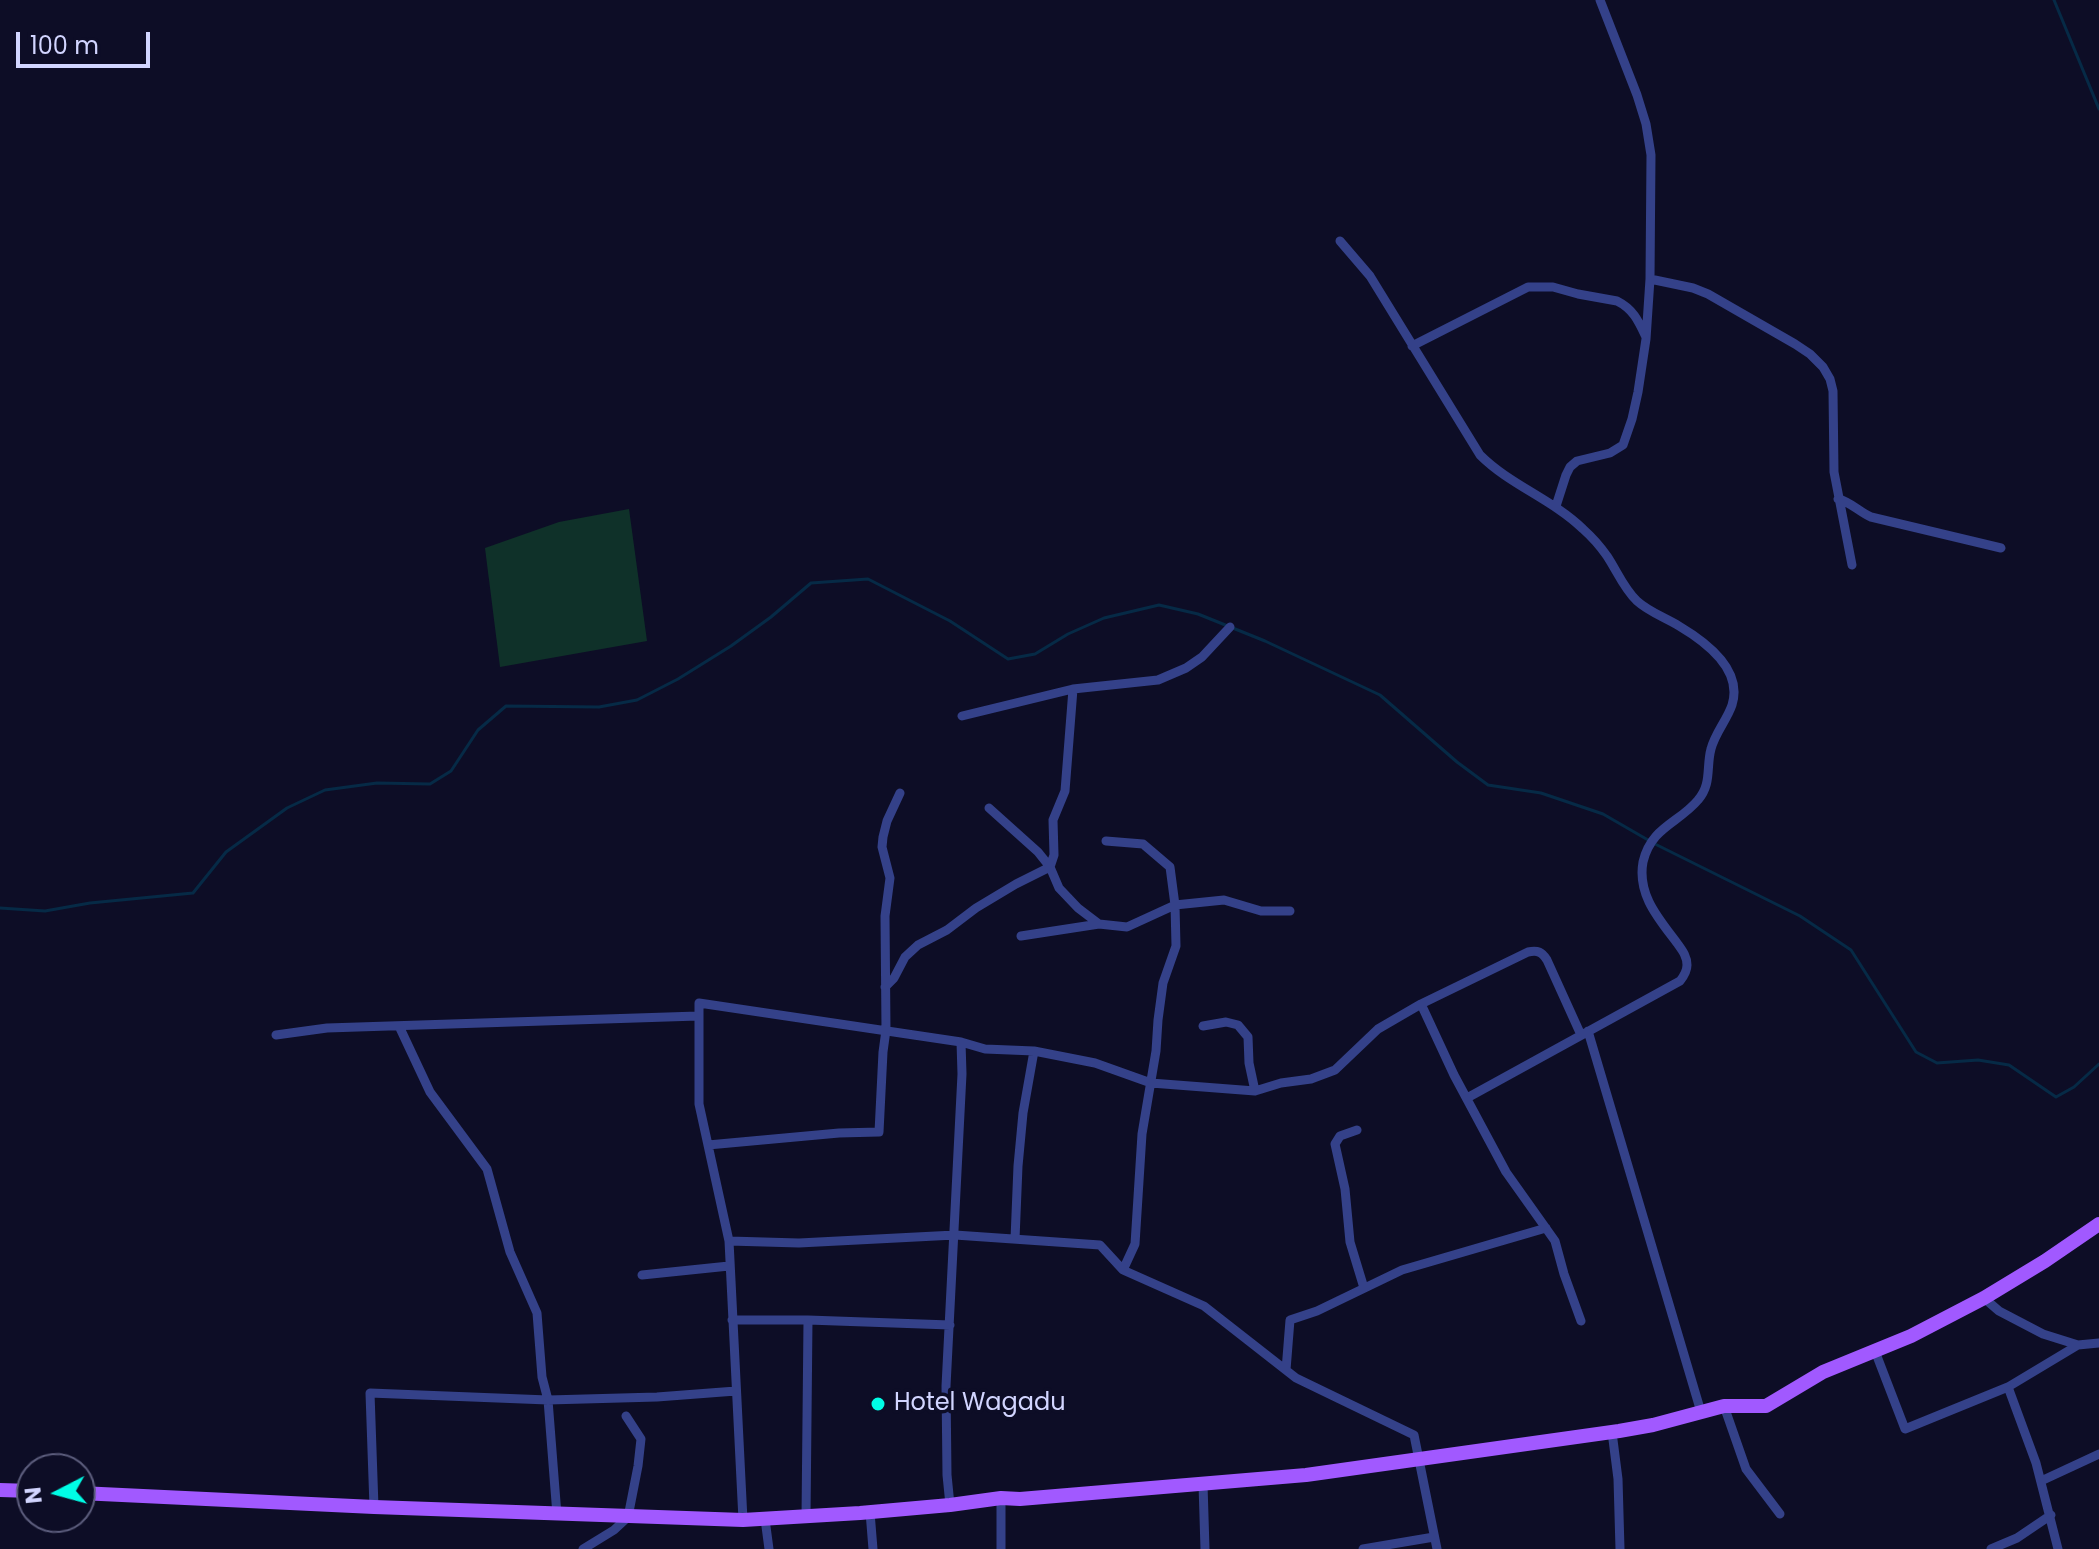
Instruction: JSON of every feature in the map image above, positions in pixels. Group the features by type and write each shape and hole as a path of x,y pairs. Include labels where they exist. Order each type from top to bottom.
{"main road":[{"path":"96,1494 557,1515 743,1520 1203,1484 1419,1461 1653,1425 1724,1406 1766,1406 1823,1372 1911,1336 1984,1298 2099,1224"}],"street":[{"path":"1556,506 1570,467 1577,461 1610,453 1623,445 1635,406 1646,339 1651,155 1637,95 1600,0"},
{"path":"1340,241 1370,276 1480,455 1502,475 1556,506 1585,531 1606,554 1634,599 1681,627 1713,651 1726,665 1734,687 1731,710 1710,751 1710,775 1706,789 1698,801 1659,833 1647,848 1643,865 1647,900 1685,954 1686,973 1680,981 1467,1098"},
{"path":"1650,279 1693,288 1724,301 1803,348 1823,367 1833,391 1834,472 1852,565"},
{"path":"1412,346 1517,292 1541,286 1617,301 1627,306 1635,315 1646,339"},
{"path":"1838,499 1871,517 2001,548"},
{"path":"962,716 1073,689 1158,680 1202,657 1230,627"},
{"path":"885,987 894,978 905,957 918,945 947,930 1016,884 1050,867 1054,855 1053,820 1065,791 1073,689"},
{"path":"708,1145 879,1132 886,1030 885,916 890,878 882,847 887,821 900,793"},
{"path":"989,808 1038,852 1050,867 1059,888 1099,924"},
{"path":"1106,841 1143,844 1170,867 1175,905 1176,946 1163,983 1156,1051 1142,1134 1135,1244 1123,1270"},
{"path":"1021,936 1099,924 1127,927 1175,905 1224,900 1261,911 1290,911"},
{"path":"743,1520 729,1241 699,1104 699,1003 961,1042 985,1049 1034,1051 1095,1063 1151,1083 1255,1091 1311,1079 1335,1070 1378,1029 1421,1004 1517,957 1536,951 1547,960 1585,1033 1701,1412"},
{"path":"1421,1004 1506,1172 1555,1241 1581,1321"},
{"path":"276,1035 327,1028 698,1016"},
{"path":"1203,1026 1226,1022 1238,1025 1248,1037 1255,1091"},
{"path":"399,1026 430,1092 487,1169 510,1252 537,1313 557,1515"},
{"path":"950,1505 946,1400 961,1042"},
{"path":"1015,1239 1021,1126 1034,1051"},
{"path":"1357,1130 1340,1136 1335,1144 1345,1189 1352,1251 1364,1288"},
{"path":"1286,1370 1290,1320 1317,1311 1402,1270 1546,1228"},
{"path":"729,1241 799,1243 955,1235 1100,1245 1123,1270 1204,1306 1296,1378 1414,1435 1437,1549"},
{"path":"642,1275 729,1266"},
{"path":"1984,1298 1999,1311 2043,1334 2078,1345 2099,1343"},
{"path":"732,1320 950,1325"},
{"path":"806,1517 808,1320"},
{"path":"1875,1351 1905,1429 2008,1387 2078,1345"},
{"path":"2008,1387 2041,1481 2058,1549"},
{"path":"374,1507 370,1393 548,1400 736,1391"},
{"path":"1724,1406 1746,1469 1780,1514"},
{"path":"583,1549 609,1534 628,1517 641,1439 626,1416"},
{"path":"1612,1432 1618,1479 1620,1549"},
{"path":"2041,1481 2099,1454"},
{"path":"1203,1484 1205,1549"},
{"path":"1001,1498 1001,1549"},
{"path":"870,1512 873,1549"},
{"path":"1991,1549 2017,1538 2051,1515"},
{"path":"765,1519 769,1549"},
{"path":"1363,1549 1434,1537"}],"green space":[{"path":"629,509 647,641 500,667 485,548 559,522"}],"waterway":[{"path":"2054,0 2099,109"},
{"path":"0,908 45,911 90,903 193,893 226,852 287,808 325,790 377,783 430,784 451,771 478,730 506,706 599,707 637,700 731,646 811,583 868,579 950,621 1008,659 1035,654 1068,634 1104,618 1159,605 1198,614 1265,641 1380,695 1488,785 1541,793 1603,814 1655,844 1800,916 1851,950 1916,1052 1937,1063 1978,1060 2009,1065 2056,1097 2074,1087 2099,1064"}],"place":[{"name":"Hotel Wagadu","path":"878,1404"}]}
